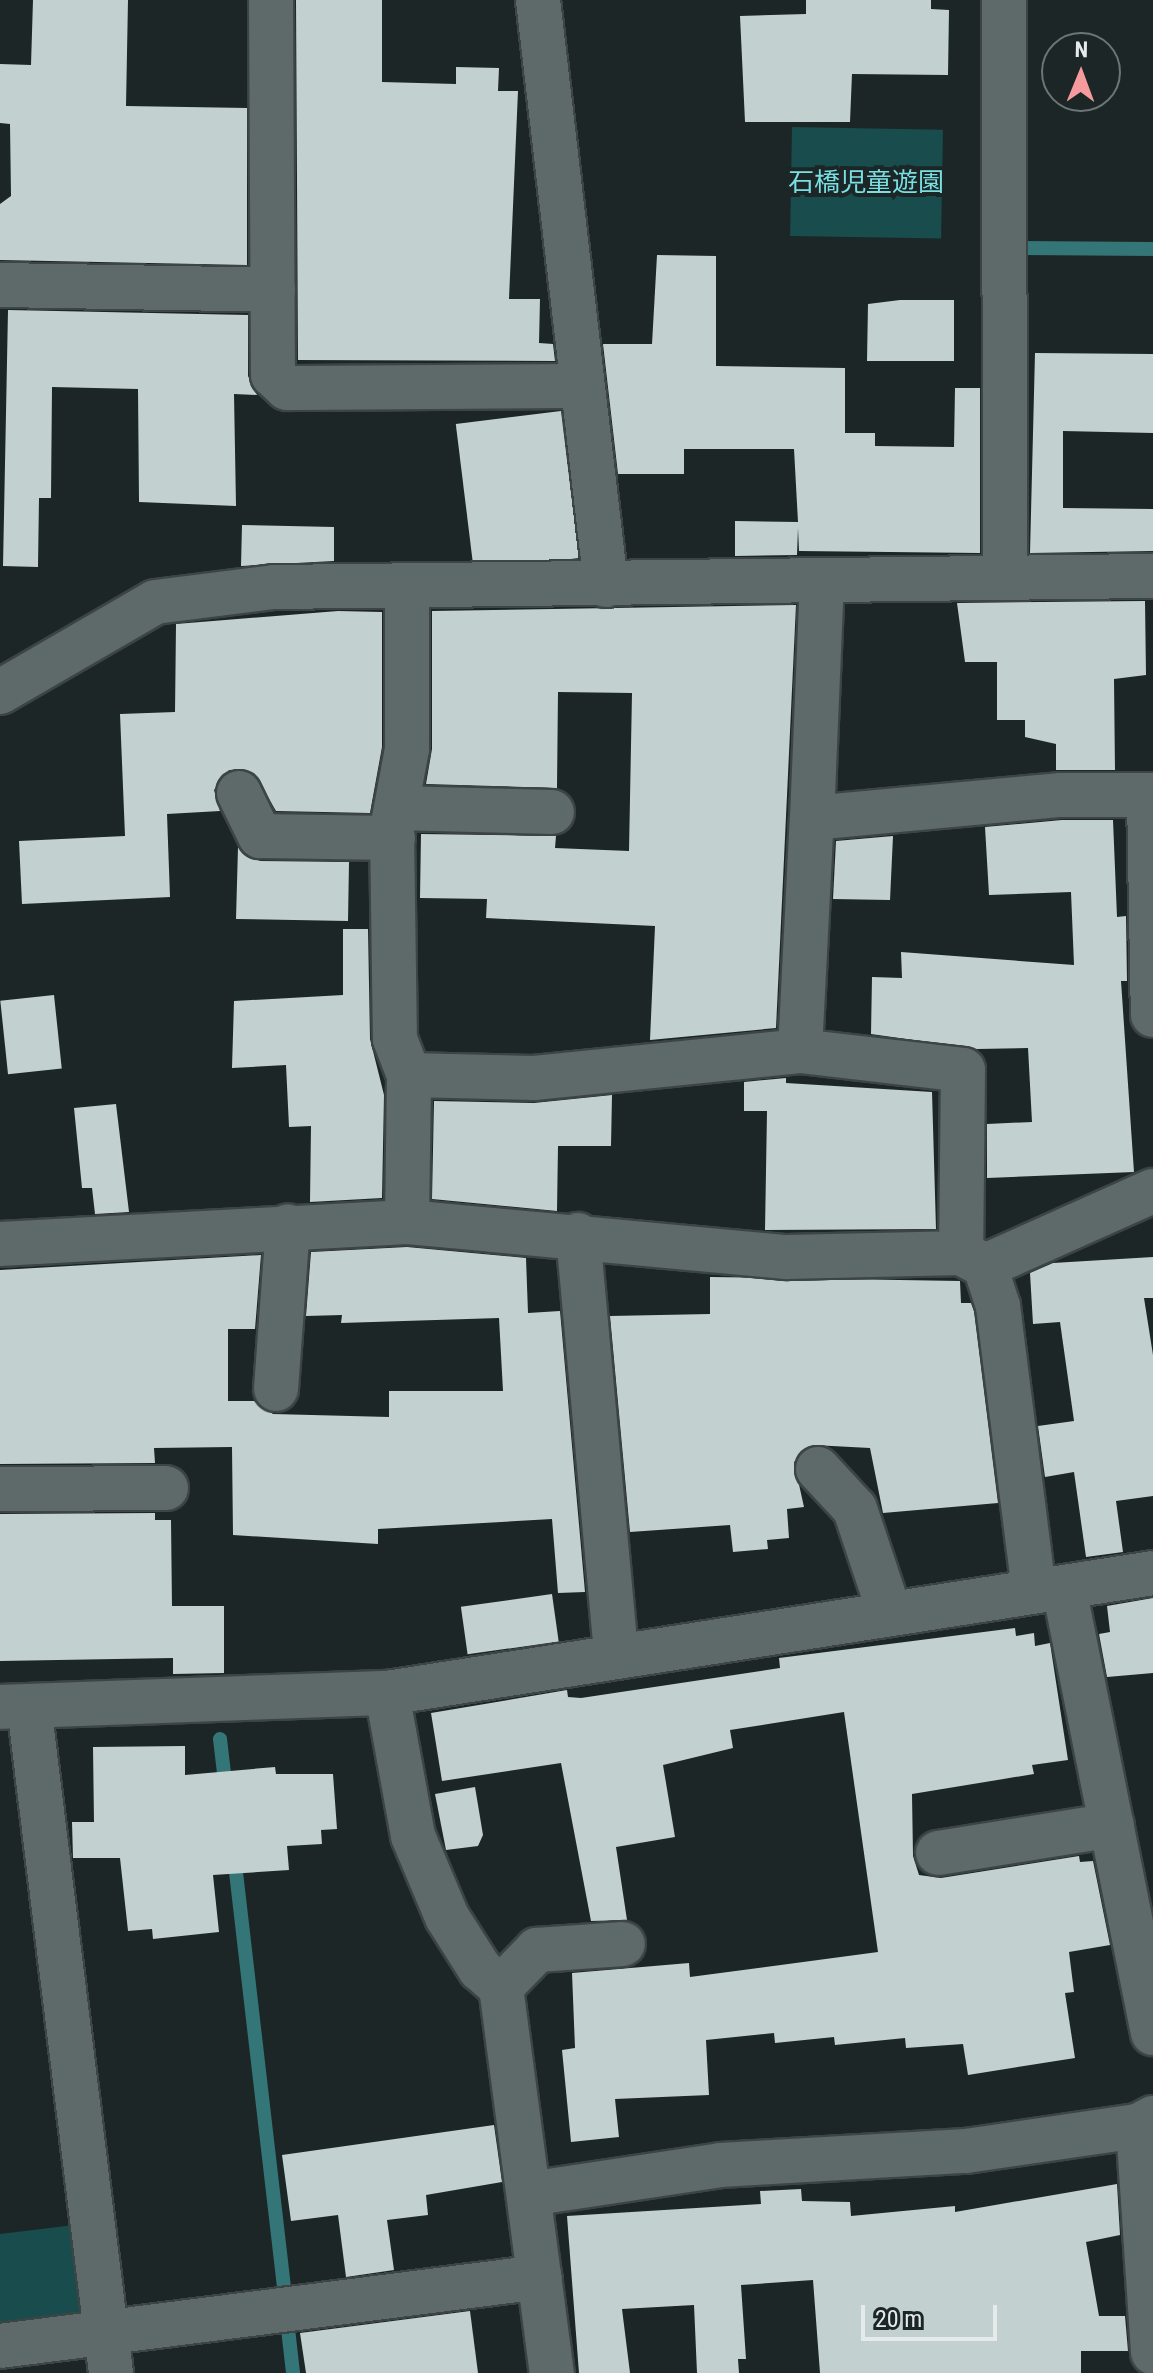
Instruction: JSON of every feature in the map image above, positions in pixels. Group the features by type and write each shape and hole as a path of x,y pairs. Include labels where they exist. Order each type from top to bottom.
{"street":[{"path":"271,0 273,375 287,388 582,386"},
{"path":"538,0 606,585"},
{"path":"1004,0 1005,574"},
{"path":"0,285 273,290"},
{"path":"0,692 155,602 274,587 407,590 822,583 1005,574 1153,576"},
{"path":"800,1051 822,583"},
{"path":"407,590 407,749 395,823 395,1039 409,1075 407,1222"},
{"path":"239,793 260,836 552,812"},
{"path":"812,818 1061,795 1151,795 1153,1015"},
{"path":"409,1075 534,1078 800,1051 963,1070 973,1259 998,1306 1049,1589 1112,1825 1153,2033"},
{"path":"0,1244 288,1226 407,1222 578,1235 786,1257 973,1259 1153,1191"},
{"path":"276,1389 288,1226"},
{"path":"578,1235 616,1656"},
{"path":"818,1469 855,1509 890,1614"},
{"path":"0,1489 166,1488"},
{"path":"108,2354 14,1707 387,1693 1153,1573"},
{"path":"387,1693 413,1836 447,1917 480,1969 501,1987 552,2373"},
{"path":"938,1853 1112,1825"},
{"path":"501,1987 537,1950 623,1944"},
{"path":"529,2194 720,2165 966,2151 1146,2122 1153,2353"},
{"path":"0,2346 108,2354 540,2277"}],"green space":[{"name":"石橋児童遊園","path":"792,127 943,130 941,239 790,236"},
{"path":"74,2225 84,2315 0,2335 0,2234"}],"building":[{"path":"33,0 128,0 126,106 247,108 247,265 0,260 0,204 11,196 10,124 0,123 0,64 31,65"},
{"path":"296,0 382,0 382,82 456,84 456,67 499,68 498,91 518,91 509,299 540,299 539,343 553,344 555,361 298,360"},
{"path":"806,0 931,0 931,9 949,10 948,75 852,74 850,122 745,122 740,16 806,14"},
{"path":"657,255 716,256 716,366 845,368 845,433 875,433 875,446 954,447 955,388 980,388 980,553 799,551 798,528 797,555 735,556 735,521 798,522 794,449 684,449 684,474 618,474 603,344 652,344"},
{"path":"900,300 954,300 954,361 867,361 868,304"},
{"path":"8,310 248,315 248,376 257,395 234,394 236,506 139,502 138,389 52,387 51,498 39,498 38,567 3,566"},
{"path":"1035,353 1153,354 1153,433 1063,431 1063,508 1153,509 1153,551 1030,553"},
{"path":"561,411 579,558 474,571 456,424"},
{"path":"242,525 334,527 334,561 241,566"},
{"path":"1145,601 1146,675 1114,679 1115,770 1056,770 1056,744 1025,737 1025,720 997,720 997,662 965,662 957,603"},
{"path":"796,605 776,1028 650,1040 655,926 486,918 487,899 420,898 421,834 556,836 555,848 629,851 632,693 558,692 557,788 426,784 432,749 432,611"},
{"path":"338,611 382,612 382,747 370,813 276,811 254,773 229,770 214,790 220,811 167,814 170,897 22,904 19,841 125,836 120,714 175,712 176,624"},
{"path":"1062,820 1113,820 1117,917 1126,916 1127,981 1121,981 1134,1172 987,1178 987,1124 1032,1122 1028,1048 977,1049 871,1034 872,977 902,978 901,952 1074,965 1071,892 989,895 985,827"},
{"path":"893,836 890,900 833,899 836,841"},
{"path":"238,847 260,861 349,862 348,921 236,919"},
{"path":"343,929 368,929 370,1039 384,1095 382,1198 310,1202 311,1126 289,1127 286,1065 232,1068 234,1001 343,995"},
{"path":"54,995 62,1069 8,1074 0,1001"},
{"path":"786,1078 786,1083 932,1092 936,1229 765,1230 767,1111 744,1111 744,1082"},
{"path":"612,1095 611,1146 558,1146 557,1211 432,1199 434,1101 534,1103"},
{"path":"116,1104 129,1212 95,1214 92,1188 82,1188 74,1108"},
{"path":"407,1247 526,1258 528,1313 560,1311 585,1592 558,1593 552,1519 378,1529 378,1544 233,1535 232,1447 154,1448 155,1463 0,1464 0,1270 261,1255 255,1329 228,1329 228,1401 254,1401 273,1414 389,1417 389,1391 503,1391 499,1318 341,1323 342,1315 306,1316 311,1252"},
{"path":"1153,1257 1153,1298 1144,1298 1153,1355 1153,1496 1116,1501 1123,1552 1086,1557 1074,1472 1045,1477 1038,1426 1074,1421 1060,1322 1033,1324 1030,1273 1053,1263"},
{"path":"710,1277 960,1281 961,1303 971,1303 974,1311 998,1503 883,1513 870,1448 813,1445 794,1462 804,1507 787,1509 789,1538 767,1540 768,1549 733,1552 730,1525 630,1532 610,1316 710,1314"},
{"path":"155,1513 155,1520 171,1520 172,1606 224,1606 224,1673 173,1674 173,1658 0,1661 0,1514"},
{"path":"552,1594 559,1642 468,1654 461,1607"},
{"path":"1153,1598 1153,1673 1107,1677 1099,1634 1110,1632 1107,1606"},
{"path":"1015,1628 1016,1636 1034,1633 1035,1646 1050,1643 1068,1760 1032,1765 1034,1774 912,1794 913,1856 919,1875 941,1878 1079,1856 1080,1862 1093,1861 1110,1945 1069,1952 1074,1992 1065,1993 1075,2058 968,2075 963,2044 906,2048 905,2038 835,2045 834,2037 775,2043 774,2033 706,2040 709,2095 615,2099 619,2137 571,2142 562,2050 575,2048 572,1973 689,1963 690,1977 878,1952 844,1712 730,1730 733,1748 663,1765 675,1837 616,1847 627,1920 591,1921 561,1763 442,1781 431,1713 567,1690 568,1697 581,1698 780,1668 779,1658"},
{"path":"185,1746 185,1775 275,1767 276,1774 333,1774 337,1829 321,1830 322,1844 287,1846 289,1870 213,1875 219,1932 153,1939 152,1929 128,1931 120,1858 73,1858 72,1822 94,1822 93,1747"},
{"path":"475,1787 483,1835 478,1846 446,1850 435,1794"},
{"path":"494,2125 502,2182 426,2195 428,2215 387,2220 394,2270 346,2277 338,2215 291,2221 282,2155"},
{"path":"1117,2184 1120,2235 1086,2242 1099,2316 1125,2316 1128,2351 1081,2351 1081,2373 820,2373 813,2280 741,2285 746,2359 738,2359 739,2373 697,2373 694,2305 622,2309 630,2373 579,2373 567,2216 761,2204 760,2191 801,2189 802,2201 850,2202 851,2216 955,2206 955,2212"},
{"path":"470,2311 478,2373 306,2373 300,2333"}],"waterway":[{"path":"1020,248 1153,249"},
{"path":"220,1739 226,1790"},
{"path":"234,1855 285,2296"},
{"path":"287,2320 293,2373"}]}
